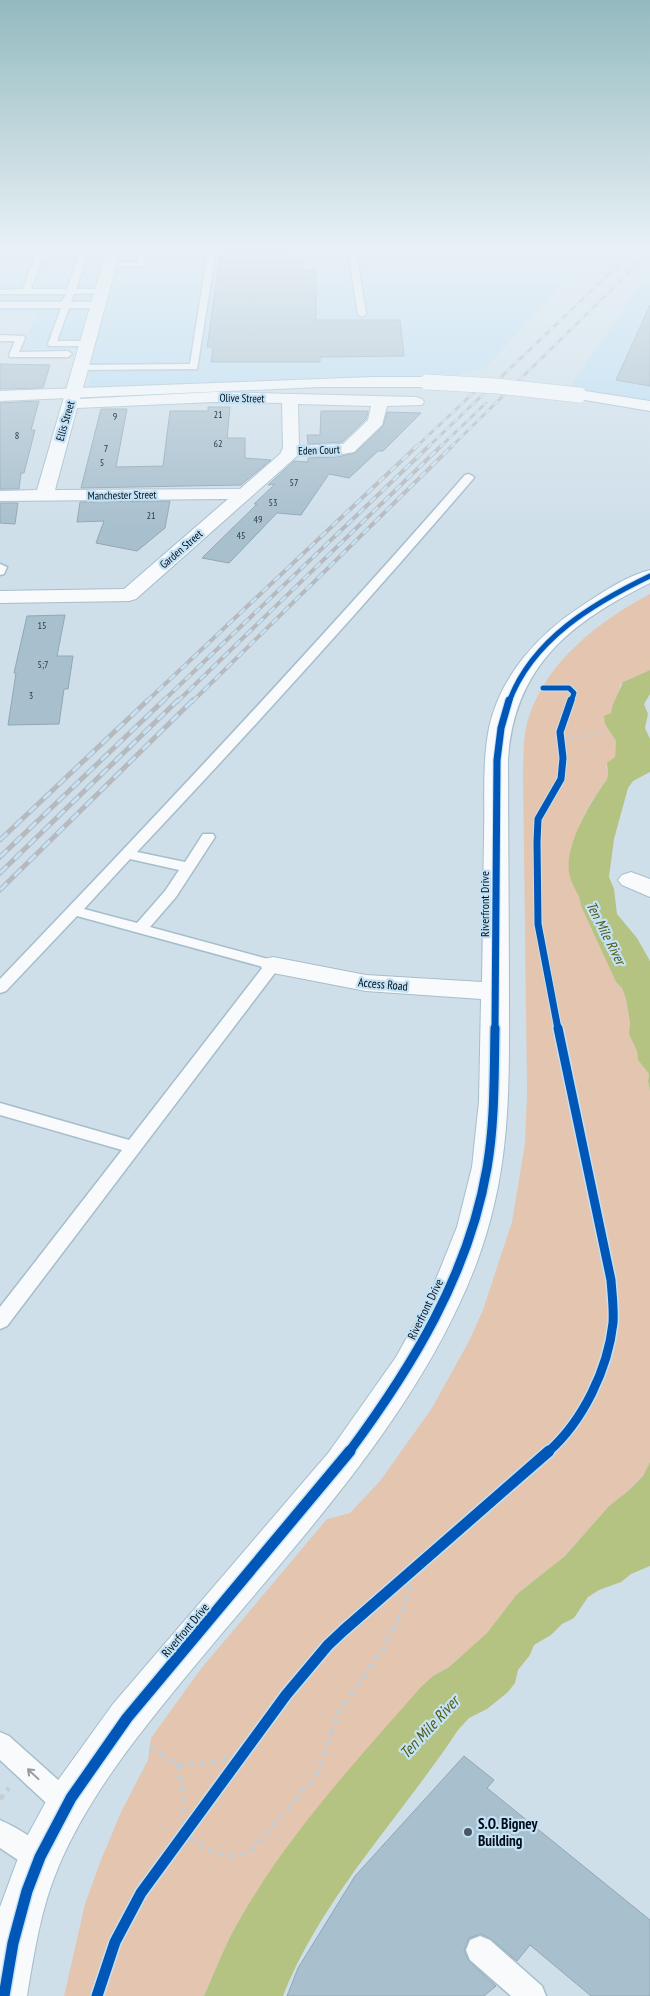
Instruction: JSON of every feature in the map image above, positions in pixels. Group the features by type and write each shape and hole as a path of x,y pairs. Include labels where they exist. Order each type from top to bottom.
{"street":[{"name":"Ellis Street","path":"44,496 86,343"},
{"name":"Olive Street","path":"71,400 325,382 427,382 497,386 579,395 650,406"},
{"name":"Olive Street","path":"0,396 71,400 193,398 416,402"},
{"path":"290,399 290,451"},
{"name":"Eden Court","path":"290,451 342,450 348,448 376,422 380,401"},
{"name":"Garden Street","path":"0,598 129,595 288,456 290,451"},
{"name":"Manchester Street","path":"0,496 244,494"},
{"name":"Riverfront Drive","path":"4,1996 10,1912 40,1859 66,1804 116,1730 342,1462 391,1395 426,1334 465,1249 483,1190 492,1132 497,760 500,727 505,709 526,668 560,631 595,605 650,576"},
{"name":"Access Road","path":"273,965 366,983 495,991"}],"lane":[{"path":"13,355 19,343"},
{"path":"52,343 83,355"},
{"path":"0,355 83,355 194,367 198,343"},
{"path":"0,988 74,911 386,574 468,477"},
{"path":"140,929 171,894 208,837"},
{"path":"127,854 188,867"},
{"path":"0,1321 273,965 74,911"},
{"path":"0,1109 133,1147"},
{"path":"0,1744 66,1804"},
{"path":"0,1833 40,1859"},
{"path":"480,1950 532,1996"}],"path":[{"path":"560,732 562,751"},
{"path":"560,741 596,732 605,732"},
{"path":"405,1576 416,1567"},
{"path":"184,1834 217,1854 226,1857 245,1855 260,1842 317,1774 339,1710 384,1648 405,1606 416,1567"},
{"path":"150,1747 178,1765 208,1763 243,1754"},
{"path":"237,1762 248,1747"},
{"path":"178,1765 184,1799 184,1834"},
{"path":"178,1842 190,1826"}],"shaded area":[{"path":"25,343 508,343 485,368 445,378 327,377 93,388 88,386 90,376 86,376 93,349 23,349"},
{"path":"600,343 650,343 650,400 570,388"},
{"path":"650,594 650,670 620,685 617,699 605,724 616,741 615,757 606,766 608,776 606,781 586,811 577,833 573,857 573,881 581,906 616,982 622,988 630,1023 629,1034 637,1051 638,1060 649,1074 650,1462 643,1476 609,1506 565,1556 517,1594 487,1633 449,1667 433,1676 331,1792 284,1852 241,1917 204,1996 64,1996 85,1904 121,1812 148,1760 151,1738 200,1670 327,1519 350,1513 380,1481 432,1408 469,1341 483,1310 512,1222 525,1144 527,1092 523,770 526,726 536,699 547,680 576,645 593,630"}],"water":[{"name":"Ten Mile River","path":"650,670 650,694 644,704 648,714 645,728 650,739 650,772 633,781 628,788 614,839 609,877 614,889 617,914 637,938 650,961 650,1091 649,1074 638,1060 637,1051 629,1034 630,1023 626,999 622,988 616,982 581,906 570,877 569,862 580,824 606,781 608,776 607,763 615,757 616,741 605,724 604,716 611,713 623,682"},
{"name":"Ten Mile River","path":"650,1462 650,1566 588,1597 574,1618 562,1624 551,1635 534,1645 530,1655 518,1670 515,1683 508,1692 487,1709 469,1718 458,1730 340,1892 299,1960 283,1996 204,1996 241,1917 281,1855 325,1798 421,1687 433,1676 449,1667 487,1633 517,1594 565,1556 609,1506 643,1476"}],"building":[{"path":"208,343 403,343 404,356 320,357 320,362 211,362 213,347 207,347"},
{"path":"633,343 650,343 650,386 616,380"},
{"path":"0,364 50,365 43,388 0,389"},
{"path":"39,401 31,430 35,430 24,473 21,473 19,489 0,489 0,403"},
{"path":"208,407 230,407 227,438 245,438 245,458 271,460 241,485 81,488 101,409 127,409 116,467 163,466 170,411 208,411"},
{"path":"321,411 368,412 366,419 342,442 308,444 307,435 320,435"},
{"path":"387,412 421,413 383,451 378,451 349,478 329,474 301,515 277,513 229,563 202,558 257,504 254,504 275,484 268,485 294,461 308,462 308,458 337,457 355,453 383,426"},
{"path":"170,501 165,528 137,551 96,543 104,521 77,522 80,502"},
{"path":"0,503 18,503 15,524 0,523"},
{"path":"65,615 57,656 73,656 68,689 64,689 59,724 8,725 16,673 14,673 27,616"},
{"name":"S.O. Bigney Building","path":"464,1756 494,1780 487,1788 650,1920 650,1996 591,1996 530,1945 517,1961 491,1939 481,1934 469,1938 464,1951 469,1961 496,1986 484,1996 287,1996 298,1968 355,1876"}],"railway":[{"path":"428,447 537,343"},
{"path":"451,447 557,343"},
{"path":"416,447 485,382"},
{"path":"440,447 486,403"},
{"path":"146,702 417,446"},
{"path":"162,702 429,446"},
{"path":"177,702 441,446"},
{"path":"192,702 452,446"},
{"path":"0,840 148,700"},
{"path":"0,857 164,700"},
{"path":"0,873 178,700"},
{"path":"0,890 193,700"}],"cycle path":[{"path":"4,1996 13,1943 27,1891 40,1857 71,1798 127,1718 342,1462 408,1366 445,1299 473,1227 483,1189 490,1145 494,1079 497,760 503,718 512,693 525,670 560,631 603,600 650,576"},
{"path":"97,1996 115,1942 141,1893 286,1695 328,1645 344,1630 551,1449 584,1406 606,1357 613,1322 611,1280 538,924 538,819 561,779 563,758 560,732 574,693 569,688 543,688"}],"place":[{"name":"S.O. Bigney Building","path":"468,1832"}]}
